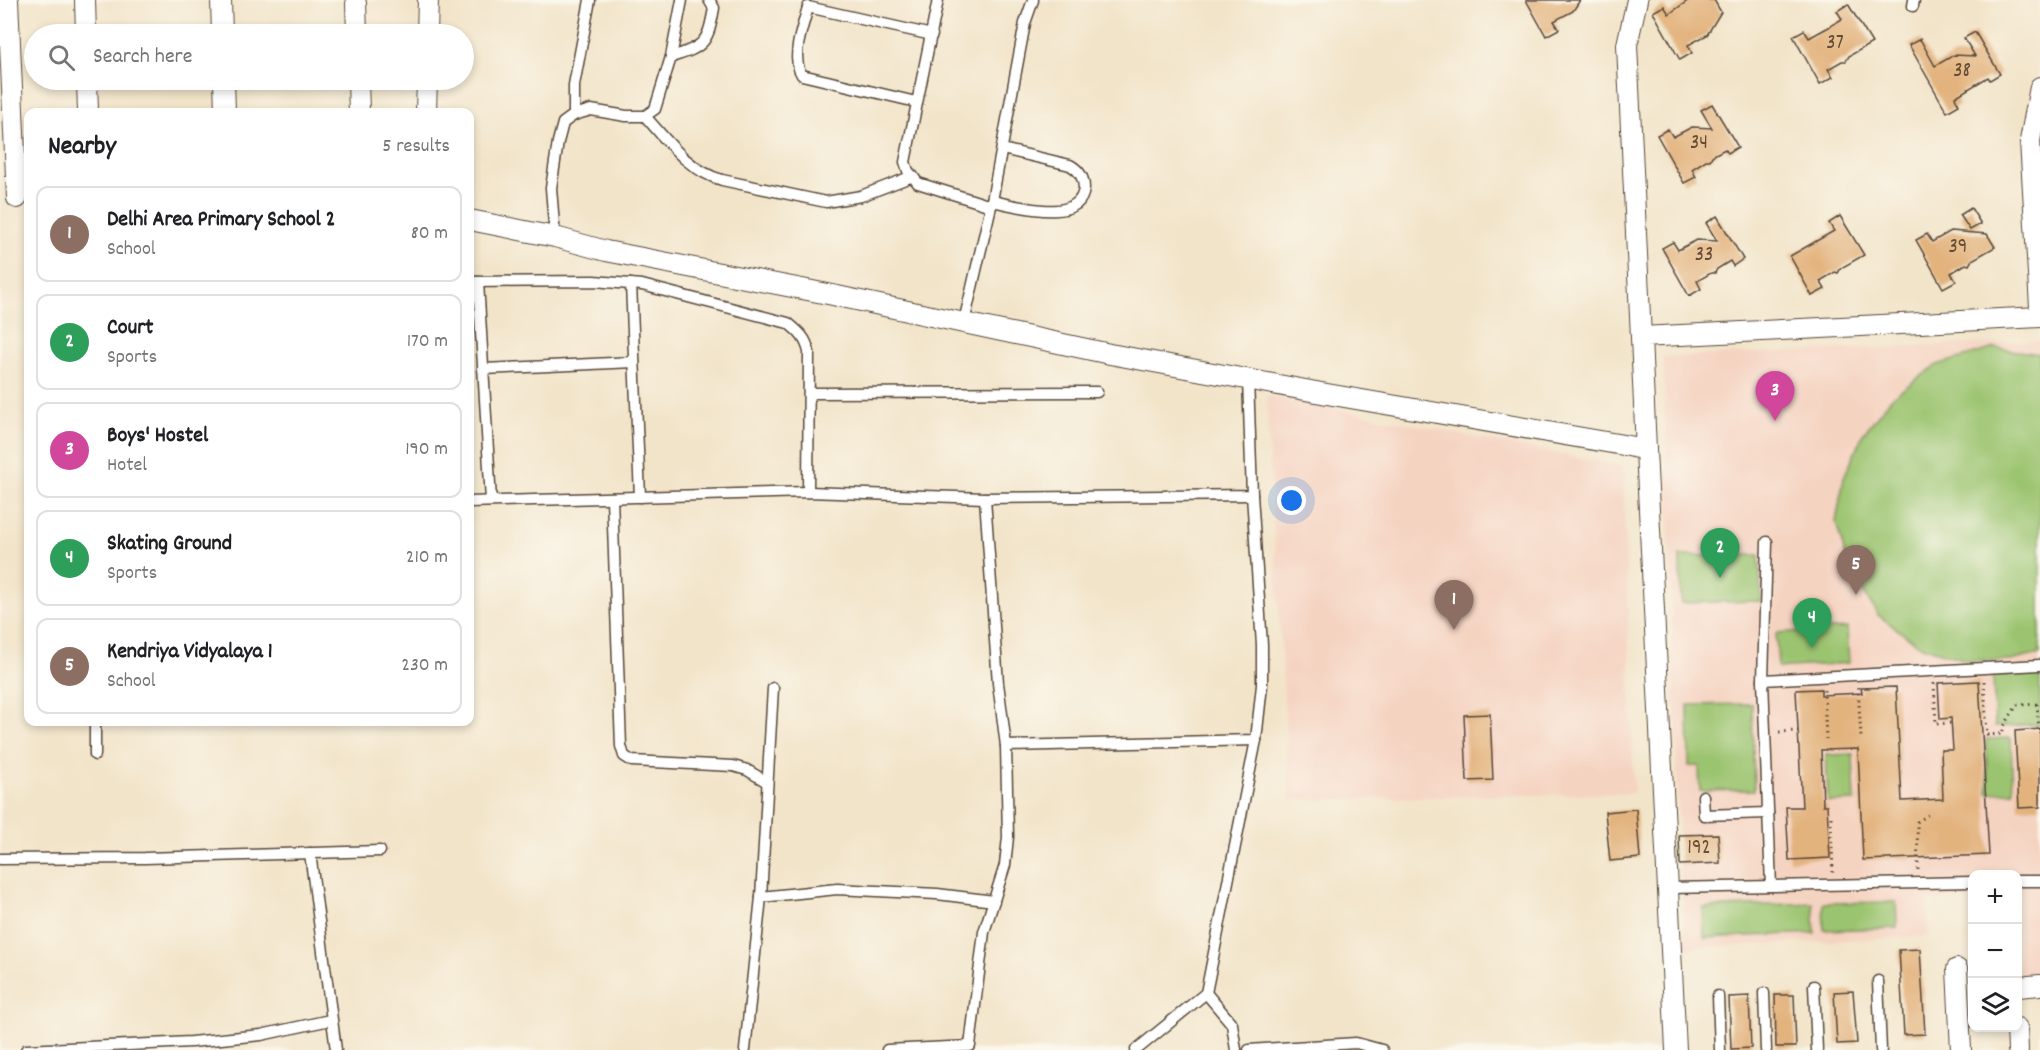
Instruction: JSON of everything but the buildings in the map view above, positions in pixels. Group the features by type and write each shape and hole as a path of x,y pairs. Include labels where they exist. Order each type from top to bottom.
{"street":[{"path":"8,0 15,199"},
{"path":"85,0 86,24"},
{"path":"221,0 222,24"},
{"path":"428,0 428,24"},
{"path":"1636,0 1627,45 1676,1050"},
{"path":"356,3 357,24"},
{"path":"2040,87 2030,141 2040,307"},
{"path":"87,90 88,108"},
{"path":"224,90 225,108"},
{"path":"358,90 359,108"},
{"path":"426,108 427,90"},
{"path":"474,221 555,237 606,251 964,322 1110,354 1646,450"},
{"path":"1641,337 2040,317"},
{"path":"1957,969 1961,1050"},
{"path":"2022,987 2040,985"},
{"path":"2017,1032 2018,1050"}],"lane":[{"path":"574,115 574,86 590,0"},
{"path":"555,237 551,188 563,123 574,115 591,110 626,116 645,116 655,109 671,57 682,0"},
{"path":"671,57 701,45 710,30 714,8 709,0"},
{"path":"938,0 905,162 908,171 918,183 992,204 1057,211 1075,207 1080,202 1084,184 1077,170 1070,165 1002,149"},
{"path":"964,322 992,204 1025,23 1033,0"},
{"path":"916,102 802,75 797,68 798,53 808,7 932,35"},
{"path":"645,116 678,153 710,177 722,180 826,202 861,196 913,176"},
{"path":"491,501 483,369 474,282 594,281 631,284 788,324 806,341 809,352 808,492"},
{"path":"631,284 640,497"},
{"path":"483,369 634,362"},
{"path":"1136,1050 1206,993 1256,740 1262,685 1262,645 1252,495 1248,378"},
{"path":"810,393 1097,392"},
{"path":"474,502 808,492 985,498 1252,495"},
{"path":"612,498 621,746 624,756 632,761 733,766 747,770 767,782"},
{"path":"887,1050 975,1048 984,932 1005,865 1008,837 1006,746 998,683 985,498"},
{"path":"1767,542 1762,680 1771,886"},
{"path":"1762,680 2040,665"},
{"path":"745,1050 761,897 773,688"},
{"path":"95,726 95,755"},
{"path":"1006,746 1256,740"},
{"path":"1704,796 1704,815 1768,813"},
{"path":"0,859 145,858 380,851"},
{"path":"310,853 330,1020 336,1050"},
{"path":"2022,881 2040,880"},
{"path":"1669,888 1968,882"},
{"path":"761,897 837,889 937,894 994,901"},
{"path":"1878,981 1881,1050"},
{"path":"1814,986 1817,1050"},
{"path":"1206,993 1232,1024 1236,1050"},
{"path":"1764,993 1766,1050"},
{"path":"1718,996 1720,1050"},
{"path":"26,1050 191,1042 261,1035 330,1020"},
{"path":"1249,1050 1356,1043 1382,1050"}],"path":[{"path":"1983,669 1987,735 2002,734 2004,726 2017,705 2039,703 2039,729"},
{"path":"1934,671 1936,723 1951,723"},
{"path":"1858,676 1861,736"},
{"path":"1823,678 1826,739"},
{"path":"1765,733 1798,731"},
{"path":"1919,883 1917,822 1928,815"},
{"path":"1831,818 1834,885"}],"shaded area":[{"path":"2040,341 2040,975 2022,977 2022,870 1968,870 1968,898 1927,901 1929,936 1685,948 1680,865 1720,863 1718,834 1679,835 1663,357"},
{"path":"1266,395 1623,467 1634,793 1290,800"}],"green space":[{"path":"1995,348 2040,354 2040,654 2010,661 1966,660 1919,645 1878,615 1849,569 1836,522 1844,477 1863,434 1892,397 1937,365"},
{"path":"1759,555 1761,601 1681,603 1680,556"},
{"path":"1847,628 1849,663 1778,668 1776,633"},
{"path":"2040,673 2040,724 1995,727 1993,675"},
{"path":"1752,704 1754,790 1700,791 1699,766 1689,766 1688,705"},
{"path":"2011,738 2013,792 1988,793 1986,739"},
{"path":"1853,754 1855,801 1828,802 1826,755"},
{"path":"1896,902 1897,928 1824,930 1823,903"},
{"path":"1813,903 1815,933 1704,938 1703,908"}],"place":[{"name":"Boys' Hostel","path":"1775,421"},
{"name":"Court","path":"1720,578"},
{"name":"Kendriya Vidyalaya 1","path":"1856,595"},
{"name":"Delhi Area Primary School 2","path":"1454,630"},
{"name":"Skating Ground","path":"1812,648"}]}
